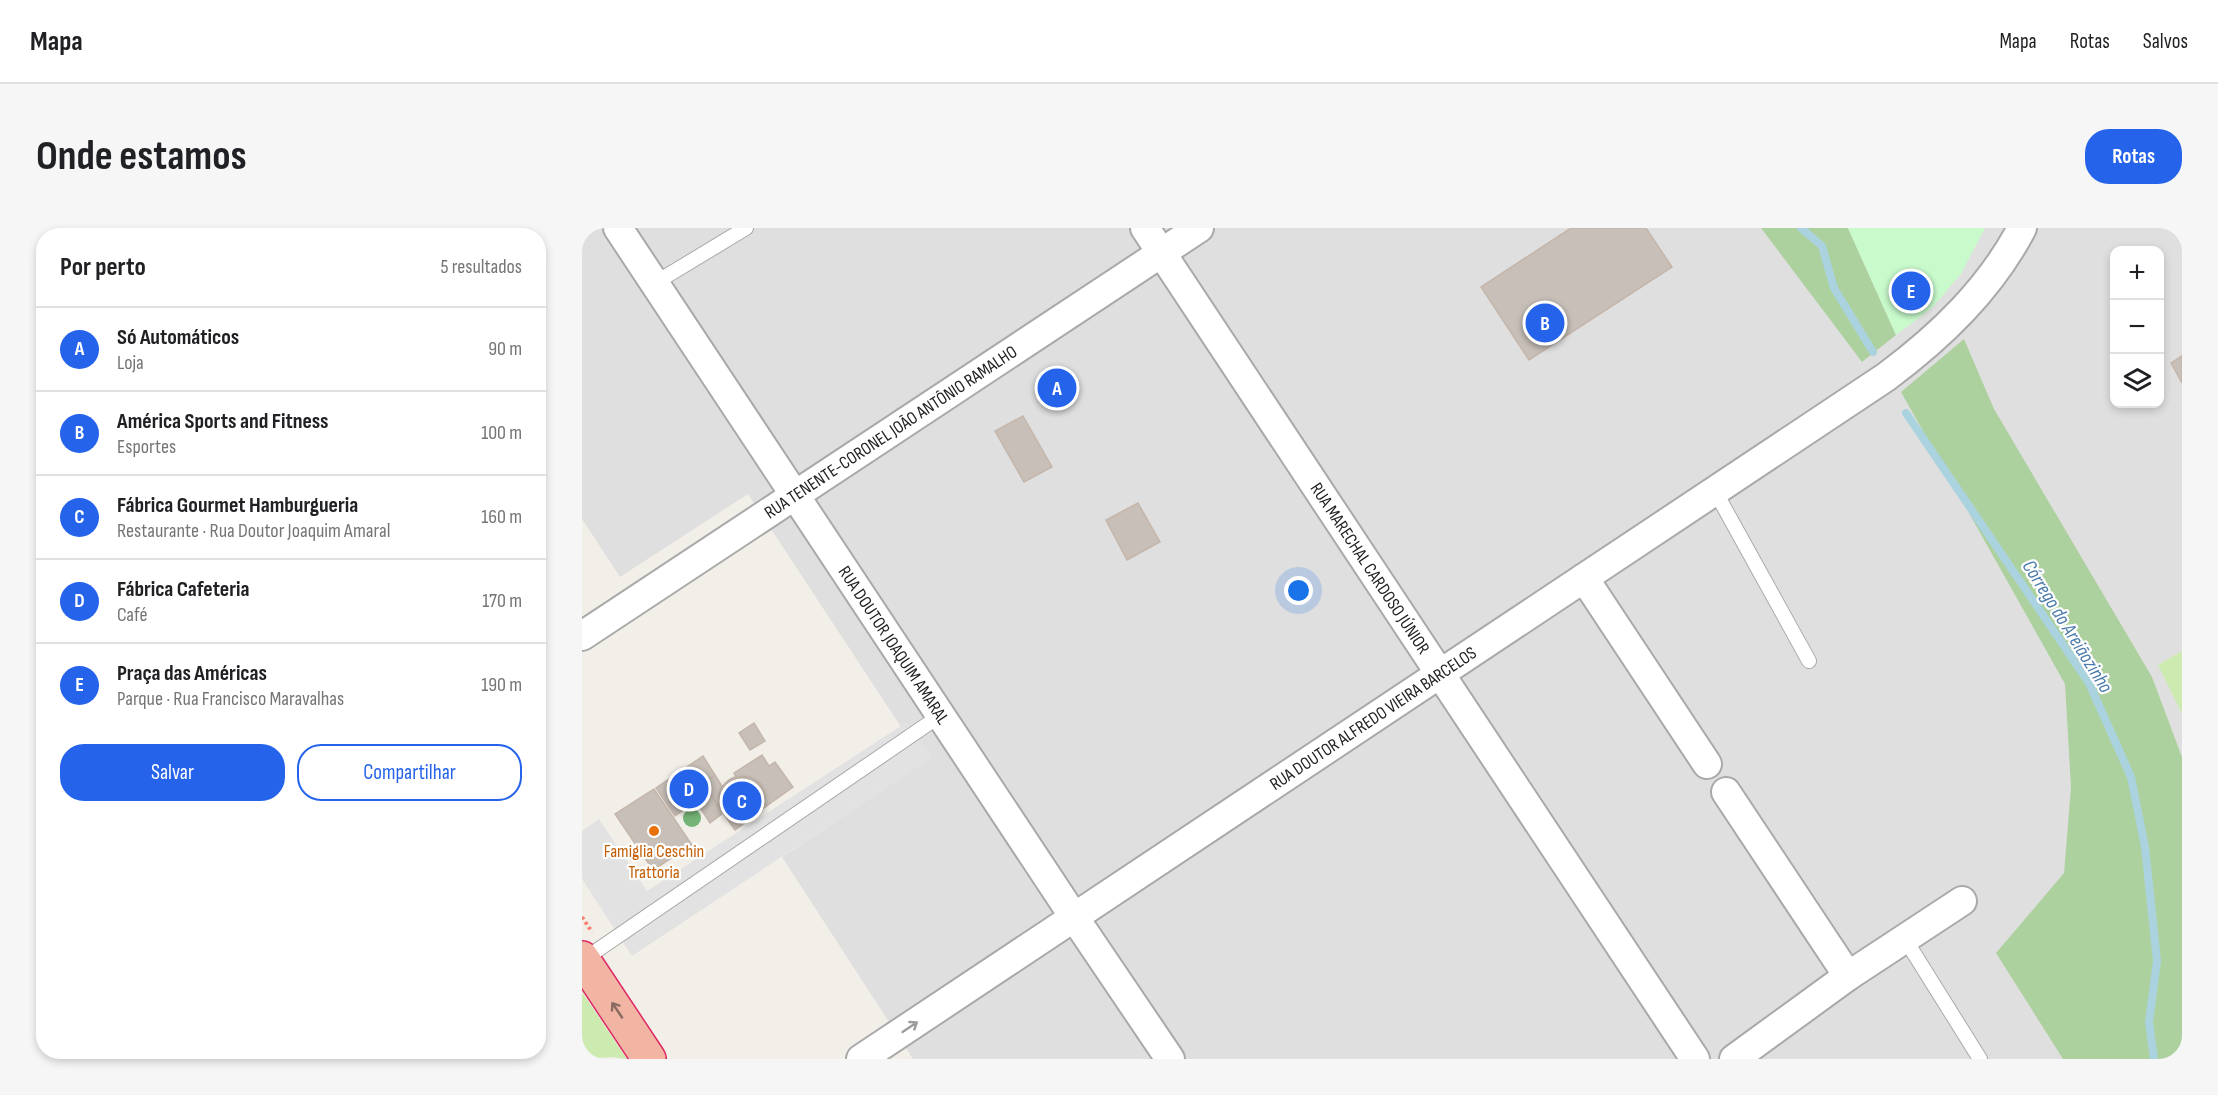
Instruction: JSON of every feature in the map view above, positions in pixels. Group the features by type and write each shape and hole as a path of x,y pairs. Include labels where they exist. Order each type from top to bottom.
{"highway":[{"path":"583,959 649,1059"}],"street":[{"name":"RUA DOUTOR JOAQUIM AMARAL","path":"618,228 1170,1059"},
{"name":"RUA MARECHAL CARDOSO JÚNIOR","path":"1145,228 1695,1059"},
{"name":"RUA TENENTE-CORONEL JOÃO ANTÔNIO RAMALHO","path":"582,636 1200,228"},
{"name":"RUA DOUTOR ALFREDO VIEIRA BARCELOS","path":"861,1059 1886,377 1913,357 1953,320 2000,265 2022,228"},
{"path":"1584,578 1707,764"},
{"path":"1726,792 1848,976"},
{"path":"1734,1059 1848,976 1962,901"}],"lane":[{"path":"655,283 746,228"},
{"path":"1715,491 1809,661"},
{"path":"583,959 941,715"},
{"path":"1905,939 1980,1059"}],"shaded area":[{"path":"582,228 2182,228 2182,1059 913,1059 782,857 924,762 748,494 620,577 582,519"},
{"path":"907,722 932,757 632,956 582,879 582,831 599,819 647,891"}],"green space":[{"path":"1761,228 1848,228 1896,335 1862,362"},
{"path":"1848,228 1985,228 1961,274 1932,308 1896,335"},
{"path":"1964,339 1994,409 2152,677 2182,757 2182,1059 2063,1059 1996,953 2064,873 2071,787 2065,684 1901,392"},
{"path":"2182,651 2182,714 2158,665"},
{"path":"582,992 627,1059 613,1057 582,1059"}],"building":[{"path":"1571,228 1646,228 1672,267 1529,360 1481,287"},
{"path":"2182,356 2182,383 2171,363"},
{"path":"1023,416 1052,467 1024,482 995,431"},
{"path":"1138,503 1160,542 1127,560 1106,520"},
{"path":"754,723 765,741 750,750 739,733"},
{"path":"762,755 769,766 775,762 793,787 765,807 765,792 760,783 750,777 736,777 734,773"},
{"path":"703,756 715,775 704,783 723,813 710,823 696,801 675,816 656,788"},
{"path":"715,775 722,786 719,794 719,808 704,783"},
{"path":"742,776 751,777 759,782 764,790 764,808 759,816 751,821 742,822 733,821 725,816 720,808 719,799 720,790 725,782 733,777"},
{"path":"654,789 692,845 653,870 615,814"},
{"path":"723,813 736,821 747,821 735,830"}],"waterway":[{"name":"Córrego do Areiãozinho","path":"1801,228 1822,246 1834,288 1873,352"},
{"name":"Córrego do Areiãozinho","path":"1906,413 2089,683 2131,777 2145,847 2157,961 2149,1022 2154,1059"}],"place":[{"name":"Praça das Américas","path":"1911,291"},
{"name":"América Sports and Fitness","path":"1545,323"},
{"name":"Só Automáticos","path":"1057,388"},
{"name":"Fábrica Cafeteria","path":"689,789"},
{"name":"Fábrica Gourmet Hamburgueria","path":"742,801"},
{"name":"Famiglia Ceschin Trattoria","path":"654,831"}]}
